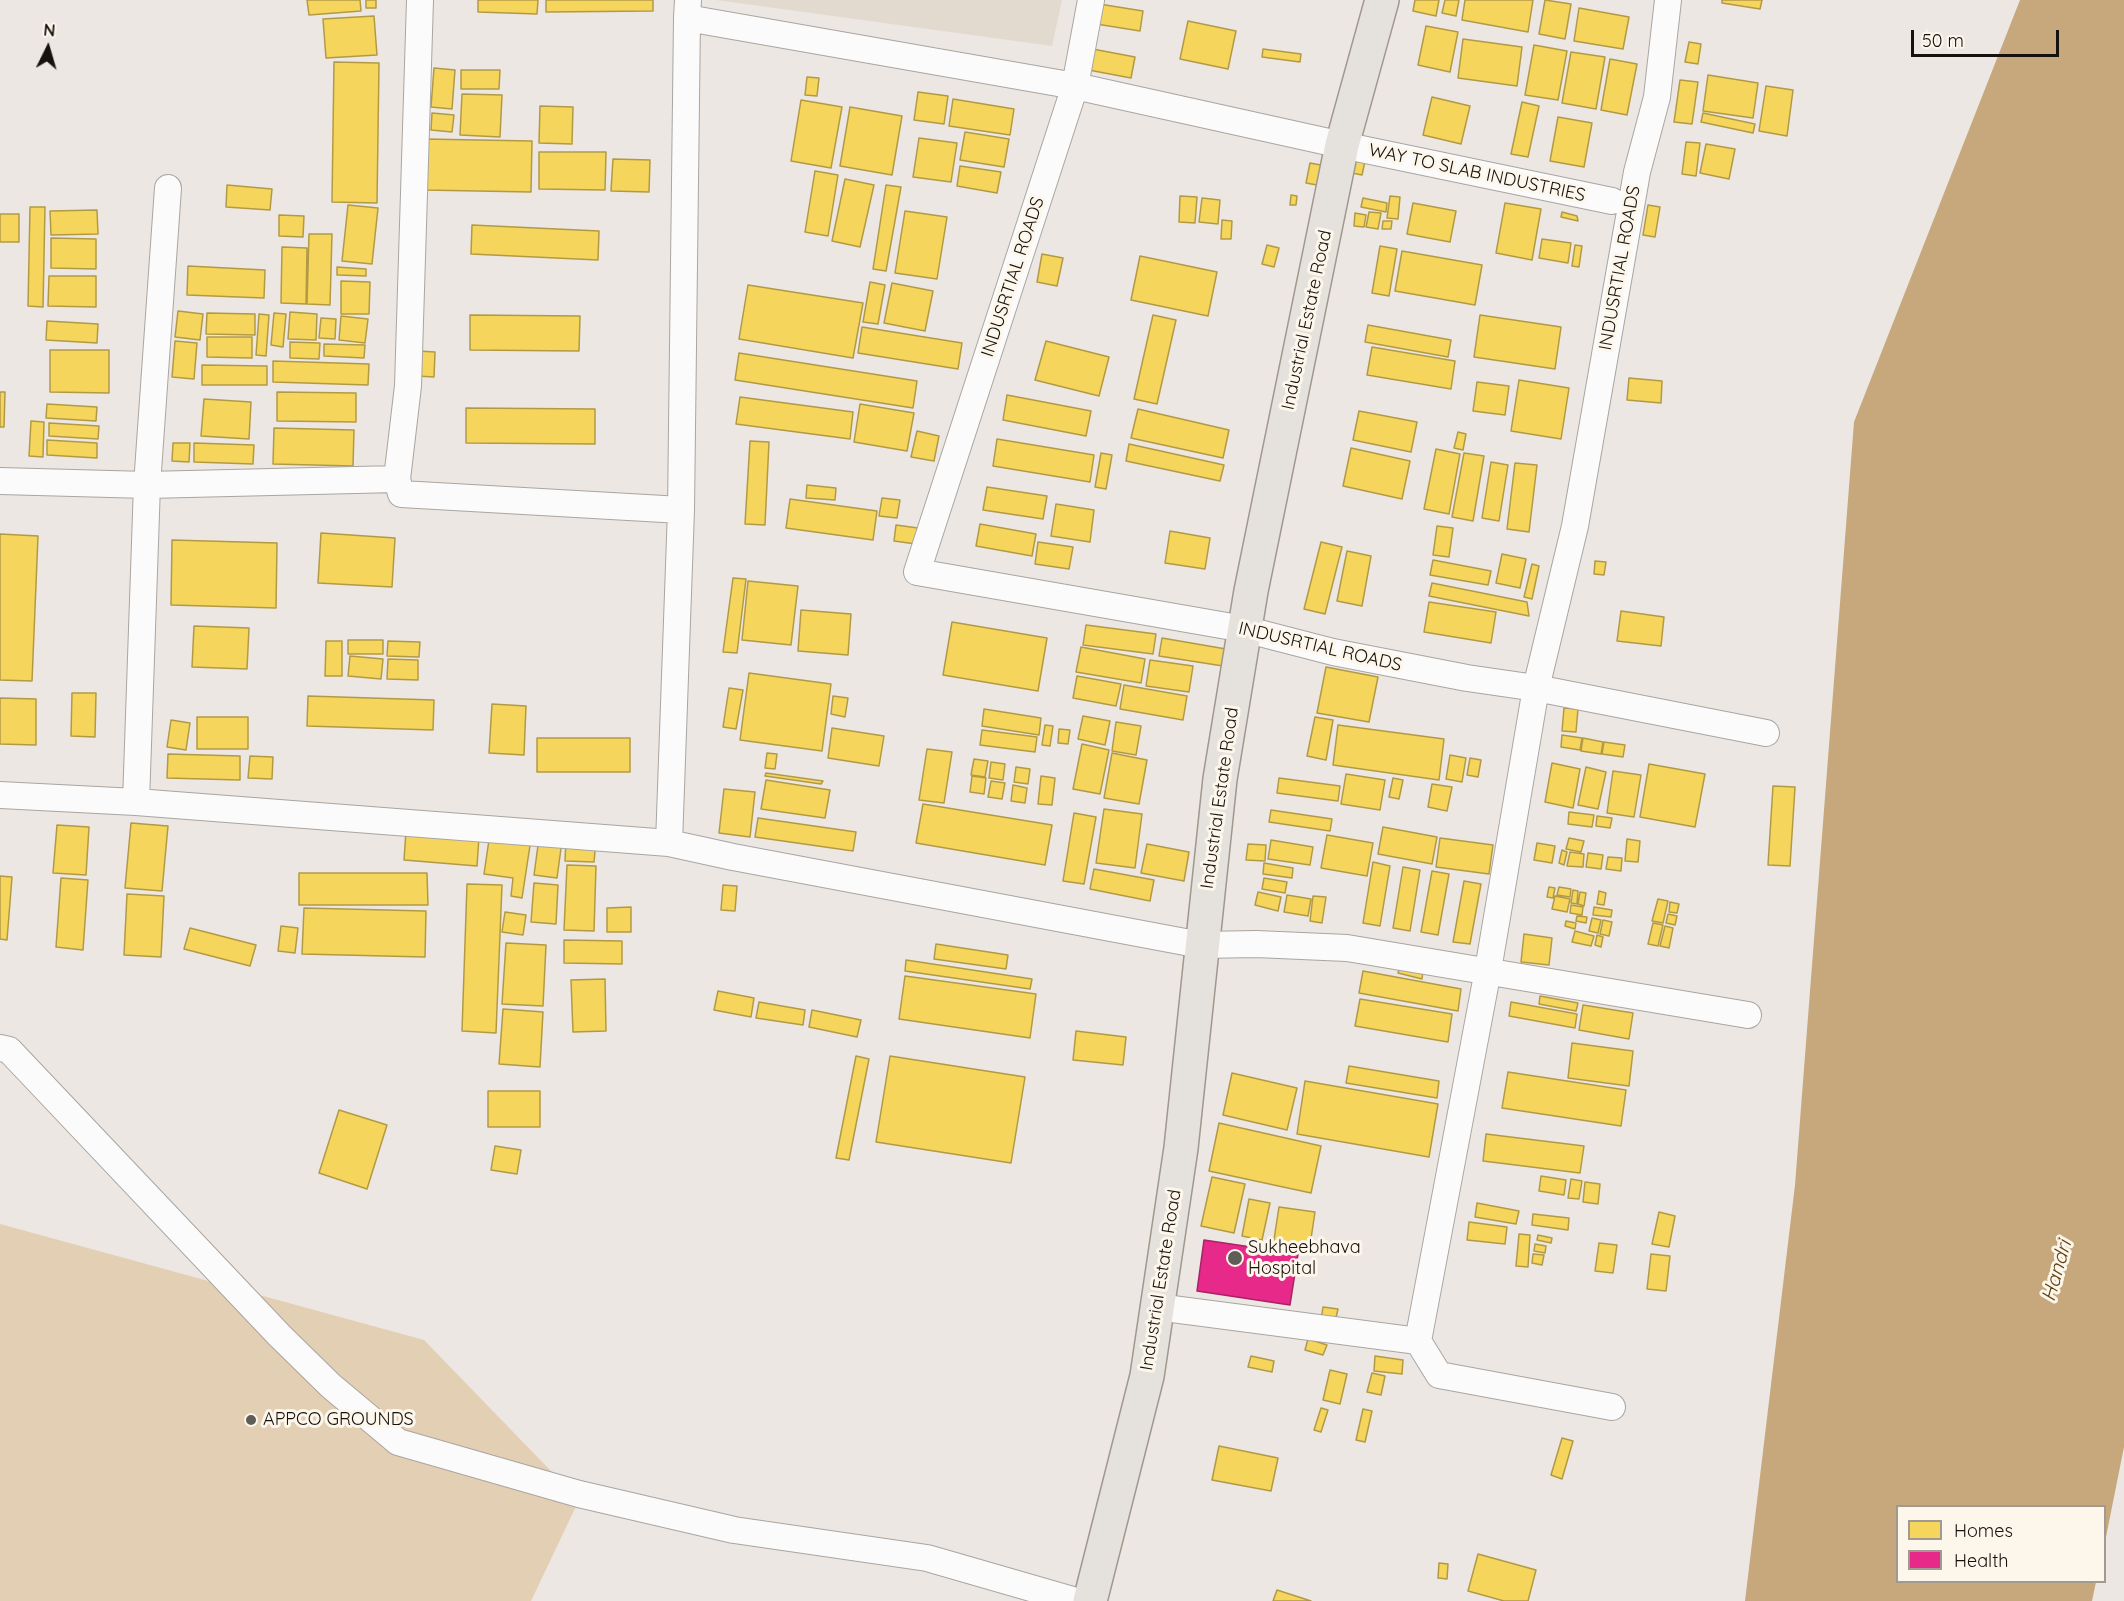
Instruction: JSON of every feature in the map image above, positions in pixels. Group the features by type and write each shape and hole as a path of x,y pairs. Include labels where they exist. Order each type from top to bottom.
{"main road":[{"name":"Industrial Estate Road","path":"1090,1601 1147,1376 1181,1148 1220,779 1244,629 1342,145 1382,0"}],"street":[{"path":"420,0 408,386 397,479 401,494 681,510"},
{"path":"1075,86 1091,0"},
{"name":"INDUSRTIAL ROADS","path":"1075,86 917,572 1244,629 1344,654 1467,678 1536,687 1575,526 1637,172 1657,97 1668,0"},
{"path":"669,843 681,510 687,9"},
{"name":"WAY TO SLAB INDUSTRIES","path":"687,9 1075,86 1612,201"},
{"path":"136,802 147,485 168,188"},
{"path":"0,481 147,485 397,479"},
{"path":"1612,1407 1438,1375 1418,1341 1488,970 1536,687 1766,733"},
{"path":"0,795 136,802 669,843 733,858 1201,945 1256,944 1347,948 1748,1015"},
{"path":"0,1047 9,1050 279,1335 331,1386 398,1442 579,1494 723,1527 927,1558 1076,1601"},
{"path":"1157,1307 1418,1341"}],"shaded area":[{"path":"716,0 1062,0 1052,46"},
{"name":"APPCO GROUNDS","path":"0,1224 424,1340 579,1500 531,1601 0,1601"}],"water":[{"name":"Handri","path":"2020,0 2124,0 2124,1447 2106,1537 2106,1505 1896,1505 1896,1583 2096,1583 2092,1601 1745,1601 1795,1185 1854,422"}],"building: Homes":[{"path":"307,0 360,0 361,11 309,15"},
{"path":"366,0 376,0 376,8 366,8"},
{"path":"478,0 538,0 537,14 478,12"},
{"path":"546,0 653,0 653,11 546,12"},
{"path":"1415,0 1439,0 1436,16 1413,11"},
{"path":"1445,0 1459,0 1456,16 1442,13"},
{"path":"1465,0 1533,0 1528,32 1462,20"},
{"path":"1545,0 1571,4 1565,39 1539,34"},
{"path":"1722,0 1762,0 1760,9 1722,3"},
{"path":"1093,3 1143,11 1140,31 1090,23"},
{"path":"1579,8 1629,17 1623,49 1574,41"},
{"path":"374,16 377,55 326,58 323,19"},
{"path":"1188,21 1236,31 1228,69 1180,59"},
{"path":"1426,26 1458,32 1450,72 1418,65"},
{"path":"1463,39 1522,47 1517,86 1458,78"},
{"path":"1689,42 1701,44 1698,64 1685,62"},
{"path":"1534,45 1567,51 1558,100 1525,95"},
{"path":"1082,47 1135,57 1131,78 1078,68"},
{"path":"1263,49 1301,54 1300,62 1262,57"},
{"path":"1571,52 1605,57 1596,109 1562,103"},
{"path":"1610,59 1637,64 1627,115 1601,110"},
{"path":"334,62 379,63 377,203 332,202"},
{"path":"434,68 455,70 452,109 431,107"},
{"path":"461,70 500,70 499,89 461,89"},
{"path":"1708,75 1758,83 1753,118 1703,111"},
{"path":"807,77 819,78 817,96 805,95"},
{"path":"1680,80 1698,82 1692,124 1674,122"},
{"path":"1766,86 1793,90 1787,136 1759,131"},
{"path":"918,92 948,96 944,124 914,120"},
{"path":"462,94 502,95 500,137 460,135"},
{"path":"1432,97 1470,106 1461,144 1423,135"},
{"path":"953,99 1014,109 1010,135 949,126"},
{"path":"801,100 842,107 831,168 791,161"},
{"path":"1522,102 1539,106 1528,157 1511,154"},
{"path":"540,106 573,107 572,144 539,143"},
{"path":"850,107 902,116 892,175 840,166"},
{"path":"432,113 454,115 452,132 431,130"},
{"path":"1703,113 1755,124 1753,133 1701,122"},
{"path":"1558,117 1592,123 1584,167 1550,161"},
{"path":"965,132 1009,139 1004,167 960,160"},
{"path":"919,138 957,143 951,182 913,177"},
{"path":"424,139 532,141 531,192 424,190"},
{"path":"1686,142 1700,143 1696,176 1682,174"},
{"path":"1706,144 1735,149 1729,179 1700,173"},
{"path":"539,152 606,152 605,190 539,189"},
{"path":"613,159 650,160 649,192 611,191"},
{"path":"1355,159 1365,161 1362,175 1352,173"},
{"path":"1310,163 1321,165 1317,185 1306,183"},
{"path":"960,166 1001,172 997,193 957,186"},
{"path":"815,171 838,175 828,236 805,232"},
{"path":"845,179 874,185 860,247 832,241"},
{"path":"227,185 272,189 270,210 226,207"},
{"path":"886,185 901,187 886,271 873,269"},
{"path":"1291,195 1297,196 1296,205 1290,205"},
{"path":"1180,196 1197,197 1195,223 1179,222"},
{"path":"1390,196 1400,197 1398,219 1387,218"},
{"path":"1202,198 1220,200 1218,224 1199,222"},
{"path":"1363,198 1387,203 1386,212 1361,207"},
{"path":"1413,203 1456,211 1450,242 1407,234"},
{"path":"1505,203 1541,209 1532,260 1496,253"},
{"path":"348,205 378,208 372,264 342,261"},
{"path":"1648,205 1660,207 1655,237 1643,235"},
{"path":"30,207 45,207 43,307 28,306"},
{"path":"97,210 98,234 51,235 50,211"},
{"path":"905,211 947,217 937,279 895,273"},
{"path":"1369,212 1381,213 1378,229 1366,227"},
{"path":"1562,212 1577,216 1578,221 1561,217"},
{"path":"1355,213 1366,215 1364,227 1354,226"},
{"path":"0,214 19,214 19,242 0,242"},
{"path":"279,215 304,216 303,237 279,236"},
{"path":"1222,220 1232,221 1231,239 1221,239"},
{"path":"1383,221 1392,221 1391,229 1382,229"},
{"path":"472,225 599,231 598,260 471,254"},
{"path":"309,234 332,234 330,305 307,304"},
{"path":"51,238 96,239 96,269 51,268"},
{"path":"1542,239 1571,243 1568,263 1539,258"},
{"path":"1267,245 1279,248 1274,267 1262,264"},
{"path":"1575,245 1582,246 1579,267 1572,266"},
{"path":"1380,246 1397,249 1389,296 1372,293"},
{"path":"282,247 307,248 306,304 281,303"},
{"path":"1402,251 1482,265 1475,305 1395,291"},
{"path":"1042,254 1063,258 1057,286 1037,282"},
{"path":"1140,256 1217,272 1208,316 1131,300"},
{"path":"188,266 265,270 264,298 187,295"},
{"path":"337,267 366,269 366,276 337,275"},
{"path":"49,276 96,276 96,307 48,306"},
{"path":"341,281 370,282 369,314 341,314"},
{"path":"870,282 885,285 878,324 863,322"},
{"path":"892,283 933,291 925,331 884,323"},
{"path":"748,285 863,303 853,358 739,339"},
{"path":"178,311 203,314 200,340 175,337"},
{"path":"290,312 317,314 316,340 288,339"},
{"path":"207,313 255,314 255,335 206,334"},
{"path":"274,313 286,314 283,347 271,345"},
{"path":"259,314 269,315 266,356 256,355"},
{"path":"470,315 580,316 579,351 470,350"},
{"path":"1153,315 1176,320 1157,404 1134,399"},
{"path":"1480,315 1561,327 1555,369 1474,357"},
{"path":"341,316 368,319 365,343 339,340"},
{"path":"321,318 336,319 335,339 319,338"},
{"path":"47,321 98,324 97,343 46,340"},
{"path":"1368,325 1451,340 1448,357 1365,342"},
{"path":"862,327 962,343 958,369 858,353"},
{"path":"207,337 252,337 252,358 207,357"},
{"path":"175,341 197,343 194,379 172,377"},
{"path":"1046,341 1109,357 1099,396 1035,380"},
{"path":"290,342 320,343 319,359 290,358"},
{"path":"324,344 365,345 364,358 324,356"},
{"path":"1372,347 1455,361 1451,389 1367,375"},
{"path":"50,350 109,350 109,393 50,392"},
{"path":"418,351 435,352 434,377 417,376"},
{"path":"739,353 917,381 913,408 735,380"},
{"path":"273,361 369,364 368,385 273,382"},
{"path":"202,365 267,366 267,385 202,385"},
{"path":"1629,378 1662,381 1661,403 1627,400"},
{"path":"1519,380 1569,388 1561,439 1511,431"},
{"path":"1477,382 1509,386 1505,415 1473,411"},
{"path":"0,392 5,392 4,427 0,427"},
{"path":"277,392 356,393 356,422 277,421"},
{"path":"1007,395 1091,411 1086,436 1003,420"},
{"path":"740,397 853,412 850,439 736,424"},
{"path":"204,399 251,402 249,439 201,436"},
{"path":"47,404 97,407 96,421 46,418"},
{"path":"860,404 914,413 907,451 854,442"},
{"path":"466,408 595,409 595,444 466,443"},
{"path":"1138,409 1229,430 1223,458 1131,438"},
{"path":"1359,411 1417,422 1411,452 1353,440"},
{"path":"31,421 44,422 43,457 29,456"},
{"path":"49,423 99,426 98,439 49,436"},
{"path":"274,428 354,430 353,466 273,464"},
{"path":"917,431 939,436 934,461 911,457"},
{"path":"1458,432 1466,434 1463,450 1454,448"},
{"path":"997,439 1094,455 1090,482 993,466"},
{"path":"47,440 97,443 97,458 47,455"},
{"path":"750,441 769,442 765,525 745,524"},
{"path":"173,443 190,443 189,462 172,461"},
{"path":"194,443 254,445 253,464 194,462"},
{"path":"1129,444 1224,465 1220,481 1126,461"},
{"path":"1351,448 1410,461 1402,499 1343,486"},
{"path":"1436,449 1460,454 1449,514 1424,509"},
{"path":"1101,453 1112,455 1106,489 1095,487"},
{"path":"1464,453 1484,456 1473,521 1452,517"},
{"path":"1491,462 1508,465 1499,521 1482,518"},
{"path":"1515,463 1537,465 1529,532 1507,529"},
{"path":"807,485 836,488 835,500 806,498"},
{"path":"987,487 1047,496 1043,519 983,510"},
{"path":"882,498 900,500 897,518 879,516"},
{"path":"790,499 877,511 873,540 786,528"},
{"path":"1056,504 1094,510 1090,542 1051,536"},
{"path":"980,524 1036,534 1032,556 976,546"},
{"path":"896,525 918,528 916,544 894,541"},
{"path":"1437,526 1453,528 1449,557 1433,555"},
{"path":"1170,531 1210,538 1205,569 1165,563"},
{"path":"321,533 395,538 392,587 318,583"},
{"path":"0,534 38,536 32,681 0,680"},
{"path":"172,540 277,543 276,608 171,605"},
{"path":"1038,542 1073,547 1069,569 1035,564"},
{"path":"1321,542 1342,547 1325,614 1304,609"},
{"path":"1347,551 1371,556 1362,606 1337,601"},
{"path":"1502,554 1526,559 1520,588 1496,583"},
{"path":"1433,560 1491,571 1488,585 1430,575"},
{"path":"1595,561 1606,562 1604,575 1594,574"},
{"path":"1532,564 1539,566 1532,599 1524,597"},
{"path":"733,578 746,579 737,653 723,652"},
{"path":"748,581 798,586 791,645 742,640"},
{"path":"1432,583 1527,602 1529,616 1429,596"},
{"path":"1429,602 1496,612 1491,643 1424,632"},
{"path":"801,610 851,614 848,655 798,651"},
{"path":"1621,611 1664,617 1661,646 1617,641"},
{"path":"952,622 1047,638 1038,691 943,675"},
{"path":"1086,625 1156,634 1153,654 1083,645"},
{"path":"194,626 249,628 247,669 192,667"},
{"path":"1162,638 1226,649 1223,666 1159,656"},
{"path":"348,640 383,640 383,654 348,654"},
{"path":"326,641 342,641 342,676 325,676"},
{"path":"388,641 420,642 419,657 387,656"},
{"path":"1081,647 1145,659 1141,683 1076,672"},
{"path":"350,656 383,659 381,679 348,676"},
{"path":"388,659 418,660 418,680 387,679"},
{"path":"1150,660 1193,666 1189,692 1146,686"},
{"path":"1326,667 1378,677 1369,722 1317,713"},
{"path":"749,673 831,684 822,751 740,740"},
{"path":"1077,676 1121,684 1116,706 1073,698"},
{"path":"1124,685 1187,696 1183,720 1120,709"},
{"path":"729,688 743,690 736,729 723,727"},
{"path":"72,693 96,693 95,737 71,736"},
{"path":"308,696 434,700 433,730 307,726"},
{"path":"833,696 848,698 845,717 831,714"},
{"path":"0,698 36,699 36,745 0,744"},
{"path":"492,704 526,706 524,755 489,753"},
{"path":"1564,708 1578,709 1576,732 1562,731"},
{"path":"984,709 1041,718 1039,735 982,726"},
{"path":"1083,716 1110,721 1105,745 1078,739"},
{"path":"197,717 248,717 248,749 197,749"},
{"path":"1315,717 1333,720 1326,760 1307,756"},
{"path":"171,720 190,723 186,750 167,747"},
{"path":"1116,722 1141,726 1136,755 1112,751"},
{"path":"1045,725 1053,726 1050,746 1042,745"},
{"path":"1338,725 1444,739 1439,780 1333,765"},
{"path":"832,728 884,736 879,766 828,758"},
{"path":"1059,729 1070,730 1068,744 1058,743"},
{"path":"982,730 1037,737 1035,752 980,745"},
{"path":"1562,735 1582,738 1580,750 1561,747"},
{"path":"537,738 630,738 630,772 537,772"},
{"path":"1583,738 1603,742 1601,754 1581,751"},
{"path":"1604,742 1625,745 1623,757 1602,754"},
{"path":"1082,744 1109,750 1100,794 1073,789"},
{"path":"927,749 952,752 944,803 919,800"},
{"path":"767,753 777,754 775,769 765,768"},
{"path":"1112,753 1147,760 1139,804 1104,798"},
{"path":"168,754 240,756 240,780 167,778"},
{"path":"1450,755 1466,758 1462,782 1446,779"},
{"path":"250,756 273,757 272,779 248,778"},
{"path":"1470,758 1481,760 1478,777 1467,775"},
{"path":"974,759 988,761 985,777 971,775"},
{"path":"991,762 1005,764 1003,780 989,778"},
{"path":"1552,763 1580,769 1573,808 1545,802"},
{"path":"1649,764 1705,774 1695,827 1640,817"},
{"path":"1016,767 1030,769 1028,784 1014,782"},
{"path":"1586,767 1606,772 1598,809 1578,805"},
{"path":"1613,771 1641,775 1634,817 1607,813"},
{"path":"766,773 823,781 821,784 765,776"},
{"path":"1346,774 1385,780 1380,810 1341,804"},
{"path":"972,776 986,778 984,794 970,792"},
{"path":"1041,776 1055,778 1052,805 1038,804"},
{"path":"1279,778 1340,786 1338,801 1277,793"},
{"path":"1393,778 1403,780 1399,799 1389,797"},
{"path":"766,780 830,790 825,818 761,809"},
{"path":"991,781 1005,783 1002,799 988,797"},
{"path":"1432,784 1452,787 1447,811 1428,807"},
{"path":"1013,785 1027,788 1025,803 1011,801"},
{"path":"1773,786 1795,787 1790,866 1768,865"},
{"path":"724,789 755,792 750,837 719,833"},
{"path":"923,804 1052,825 1045,865 916,843"},
{"path":"1104,809 1142,814 1135,868 1096,863"},
{"path":"1271,810 1332,819 1330,831 1269,822"},
{"path":"1569,812 1594,815 1592,827 1568,824"},
{"path":"1074,813 1096,817 1084,884 1063,881"},
{"path":"1597,816 1612,818 1610,828 1596,826"},
{"path":"758,818 856,832 853,851 755,837"},
{"path":"131,823 168,826 162,891 125,888"},
{"path":"57,825 89,827 86,875 53,873"},
{"path":"1383,827 1437,837 1432,864 1378,854"},
{"path":"406,831 479,837 477,866 404,860"},
{"path":"490,833 531,839 522,898 511,896 513,878 484,874"},
{"path":"1327,835 1373,843 1367,876 1321,868"},
{"path":"539,838 562,841 557,878 534,875"},
{"path":"1440,838 1493,845 1489,874 1436,867"},
{"path":"1569,838 1584,841 1581,852 1566,849"},
{"path":"566,839 596,840 594,862 565,861"},
{"path":"1627,839 1640,841 1638,862 1625,861"},
{"path":"1271,840 1313,847 1310,865 1268,859"},
{"path":"1537,843 1555,846 1552,863 1534,860"},
{"path":"1147,844 1189,852 1184,881 1141,873"},
{"path":"1248,844 1266,845 1265,861 1246,860"},
{"path":"1562,850 1567,852 1564,865 1559,863"},
{"path":"1570,852 1584,854 1583,867 1567,866"},
{"path":"1588,853 1603,855 1601,869 1586,867"},
{"path":"1608,857 1622,858 1621,871 1606,869"},
{"path":"1373,862 1390,866 1380,926 1363,923"},
{"path":"1264,863 1293,868 1292,878 1263,874"},
{"path":"567,865 596,866 594,931 564,930"},
{"path":"1403,867 1420,870 1410,931 1393,928"},
{"path":"1094,869 1154,880 1150,901 1090,889"},
{"path":"1432,871 1449,874 1438,935 1421,932"},
{"path":"299,873 427,873 428,905 299,905"},
{"path":"0,876 12,877 7,940 0,939"},
{"path":"61,878 88,880 83,950 56,947"},
{"path":"1264,878 1287,882 1285,893 1262,889"},
{"path":"1464,881 1481,884 1470,944 1453,942"},
{"path":"534,883 558,885 556,924 531,922"},
{"path":"467,884 502,885 496,1033 462,1031"},
{"path":"723,885 737,886 735,911 721,910"},
{"path":"1549,887 1555,888 1553,898 1547,897"},
{"path":"1559,887 1571,889 1570,897 1557,895"},
{"path":"1573,890 1578,891 1577,904 1571,903"},
{"path":"1599,891 1606,893 1604,905 1597,904"},
{"path":"1258,892 1281,897 1278,911 1255,905"},
{"path":"1580,892 1586,893 1584,906 1578,904"},
{"path":"127,894 164,896 161,957 124,955"},
{"path":"1287,895 1311,899 1308,916 1284,912"},
{"path":"1313,896 1326,897 1322,923 1310,921"},
{"path":"1555,896 1570,899 1567,912 1552,909"},
{"path":"1658,899 1668,901 1663,923 1652,921"},
{"path":"1670,902 1679,904 1677,913 1669,912"},
{"path":"1571,905 1583,907 1582,915 1570,913"},
{"path":"631,907 631,932 607,932 607,908"},
{"path":"1594,907 1612,910 1611,917 1593,915"},
{"path":"304,908 426,911 425,957 302,954"},
{"path":"505,912 526,915 523,935 502,932"},
{"path":"1668,914 1677,916 1675,925 1666,923"},
{"path":"1577,916 1587,917 1586,923 1576,921"},
{"path":"1592,918 1601,920 1598,933 1589,931"},
{"path":"1603,920 1612,922 1609,936 1600,934"},
{"path":"1566,921 1576,923 1575,929 1565,926"},
{"path":"1653,923 1663,925 1658,946 1648,944"},
{"path":"281,926 298,928 295,953 278,951"},
{"path":"1665,926 1673,928 1669,948 1660,946"},
{"path":"190,928 256,945 250,966 184,949"},
{"path":"1575,931 1594,936 1591,946 1572,942"},
{"path":"1524,934 1552,938 1549,965 1521,962"},
{"path":"1597,935 1603,937 1601,947 1595,945"},
{"path":"564,940 622,941 622,964 564,963"},
{"path":"506,943 546,945 543,1006 502,1004"},
{"path":"936,944 1008,955 1006,969 934,959"},
{"path":"906,960 1032,979 1030,989 905,971"},
{"path":"1400,966 1423,971 1422,979 1398,973"},
{"path":"1363,971 1461,989 1458,1011 1359,993"},
{"path":"905,976 1036,994 1030,1038 899,1019"},
{"path":"605,979 606,1031 573,1032 571,980"},
{"path":"718,991 754,998 751,1017 714,1010"},
{"path":"1540,996 1578,1003 1576,1011 1539,1004"},
{"path":"1360,999 1452,1014 1448,1042 1355,1026"},
{"path":"759,1002 805,1010 803,1025 756,1018"},
{"path":"1511,1002 1577,1014 1575,1028 1509,1016"},
{"path":"1583,1005 1633,1013 1629,1039 1579,1030"},
{"path":"503,1009 543,1012 540,1067 499,1064"},
{"path":"812,1010 861,1020 857,1037 809,1027"},
{"path":"1076,1031 1126,1037 1123,1065 1073,1060"},
{"path":"1572,1043 1633,1051 1629,1086 1568,1078"},
{"path":"856,1056 869,1059 849,1160 836,1158"},
{"path":"890,1056 1025,1077 1011,1163 876,1142"},
{"path":"1349,1066 1439,1081 1437,1098 1346,1083"},
{"path":"1508,1072 1626,1090 1621,1126 1502,1108"},
{"path":"1232,1073 1297,1088 1287,1130 1223,1115"},
{"path":"1305,1081 1438,1104 1429,1157 1297,1134"},
{"path":"488,1091 540,1091 540,1127 488,1127"},
{"path":"339,1110 387,1125 367,1189 319,1173"},
{"path":"1219,1123 1321,1146 1311,1193 1209,1171"},
{"path":"1486,1134 1584,1146 1580,1173 1483,1161"},
{"path":"495,1146 521,1150 517,1174 491,1170"},
{"path":"1541,1176 1566,1180 1564,1195 1539,1191"},
{"path":"1212,1177 1245,1184 1234,1233 1201,1226"},
{"path":"1571,1179 1582,1181 1579,1199 1568,1198"},
{"path":"1585,1182 1600,1184 1598,1204 1583,1202"},
{"path":"1249,1199 1270,1203 1262,1240 1242,1236"},
{"path":"1477,1203 1519,1211 1516,1224 1475,1217"},
{"path":"1279,1207 1315,1212 1309,1252 1273,1246"},
{"path":"1659,1212 1675,1216 1669,1247 1652,1244"},
{"path":"1533,1214 1569,1218 1568,1230 1532,1225"},
{"path":"1469,1222 1507,1227 1505,1244 1467,1240"},
{"path":"1519,1234 1530,1235 1528,1267 1516,1266"},
{"path":"1538,1235 1552,1238 1551,1243 1537,1240"},
{"path":"1599,1243 1617,1245 1613,1273 1595,1271"},
{"path":"1535,1244 1546,1246 1545,1253 1534,1251"},
{"path":"1533,1254 1544,1255 1542,1265 1532,1263"},
{"path":"1651,1254 1670,1256 1666,1291 1647,1289"},
{"path":"1323,1307 1338,1309 1335,1322 1321,1320"},
{"path":"1308,1339 1327,1345 1323,1355 1305,1350"},
{"path":"1251,1356 1274,1361 1272,1372 1248,1367"},
{"path":"1375,1356 1403,1360 1402,1374 1374,1371"},
{"path":"1330,1370 1347,1374 1340,1404 1323,1400"},
{"path":"1372,1373 1385,1376 1381,1395 1367,1392"},
{"path":"1321,1408 1328,1410 1321,1432 1314,1430"},
{"path":"1363,1409 1372,1411 1365,1442 1356,1440"},
{"path":"1562,1438 1573,1441 1562,1479 1551,1475"},
{"path":"1219,1446 1278,1458 1271,1491 1212,1480"},
{"path":"1478,1554 1536,1570 1528,1601 1504,1601 1468,1591"},
{"path":"1439,1563 1448,1564 1447,1579 1438,1578"},
{"path":"1277,1590 1311,1601 1273,1601"}],"building: Health":[{"path":"1204,1240 1298,1254 1290,1305 1197,1291"}],"place":[{"name":"Sukheebhava Hospital","path":"1235,1258"},
{"name":"APPCO GROUNDS","path":"251,1420"}]}
